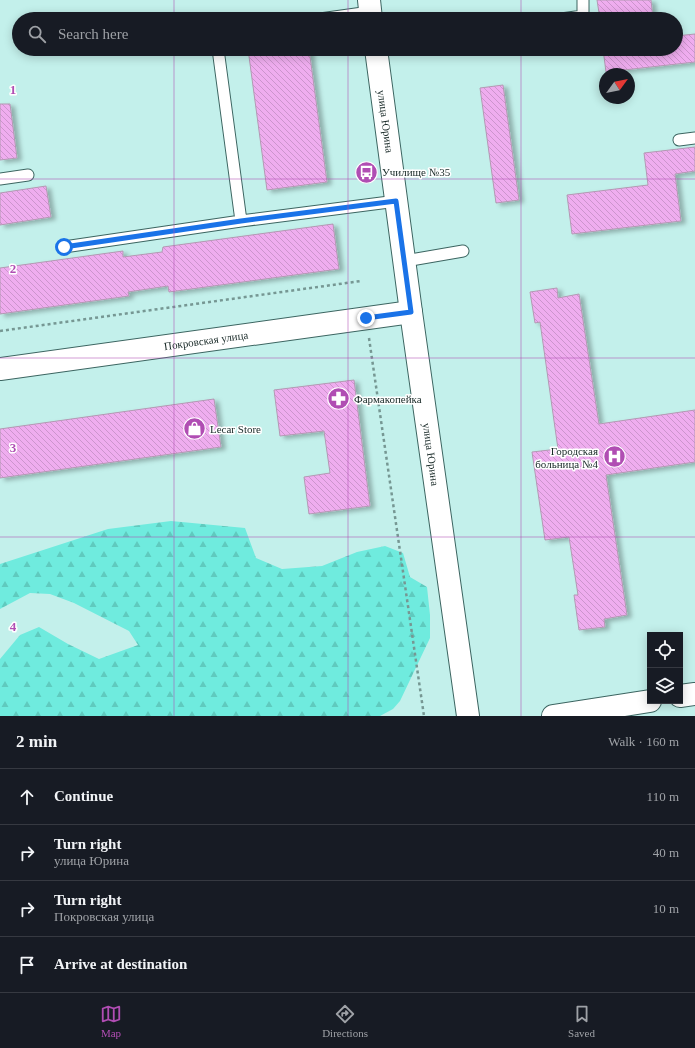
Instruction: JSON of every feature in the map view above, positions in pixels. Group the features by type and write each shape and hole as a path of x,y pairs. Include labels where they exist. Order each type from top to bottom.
{"main road":[{"name":"улица Юрина","path":"377,56 411,312 468,716"},
{"name":"Покровская улица","path":"0,369 411,312"},
{"path":"683,696 695,694"},
{"path":"553,716 647,701"}],"lane":[{"path":"583,0 583,12"},
{"path":"359,12 370,10"},
{"path":"219,56 241,221"},
{"path":"679,140 695,138"},
{"path":"0,179 28,175"},
{"path":"64,247 241,221 396,201"},
{"path":"405,261 463,252"}],"path":[{"path":"0,331 361,281"},
{"path":"366,318 424,716"}],"green space":[{"path":"171,521 245,528 256,558 282,569 322,566 357,552 385,546 403,553 410,577 427,587 430,615 430,638 400,701 393,709 380,716 0,716 0,659 20,635 39,627 68,644 99,659 138,645 129,631 74,603 50,594 30,593 0,609 0,564 108,529"}],"building":[{"path":"597,0 651,0 652,12 599,12"},
{"path":"695,34 695,62 635,69 605,68 604,56 683,56 683,35"},
{"path":"249,56 310,56 327,182 267,190"},
{"path":"503,85 519,200 496,203 480,88"},
{"path":"0,104 10,104 17,158 0,160"},
{"path":"695,147 695,171 675,174 681,221 572,234 567,195 648,185 644,153"},
{"path":"46,186 51,217 0,225 0,193"},
{"path":"333,224 339,269 169,292 168,286 128,292 129,296 0,314 0,268 123,251 123,257 162,252 163,247"},
{"name":"Городская больница №4","path":"557,288 558,298 579,294 599,424 695,410 695,462 606,475 627,615 604,619 605,627 579,630 574,595 578,595 569,537 545,540 532,452 558,449 540,322 535,323 530,292"},
{"path":"354,380 370,506 309,514 304,477 330,473 324,431 280,436 274,390"},
{"path":"214,399 221,447 0,478 0,429"}],"place":[{"name":"Училище №35","path":"367,172"},
{"name":"Фармакопейка","path":"338,399"},
{"name":"Lecar Store","path":"195,429"},
{"name":"Городская больница №4","path":"614,457"}],"route":[{"path":"64,247 241,221 396,201 411,312 366,318"}]}
